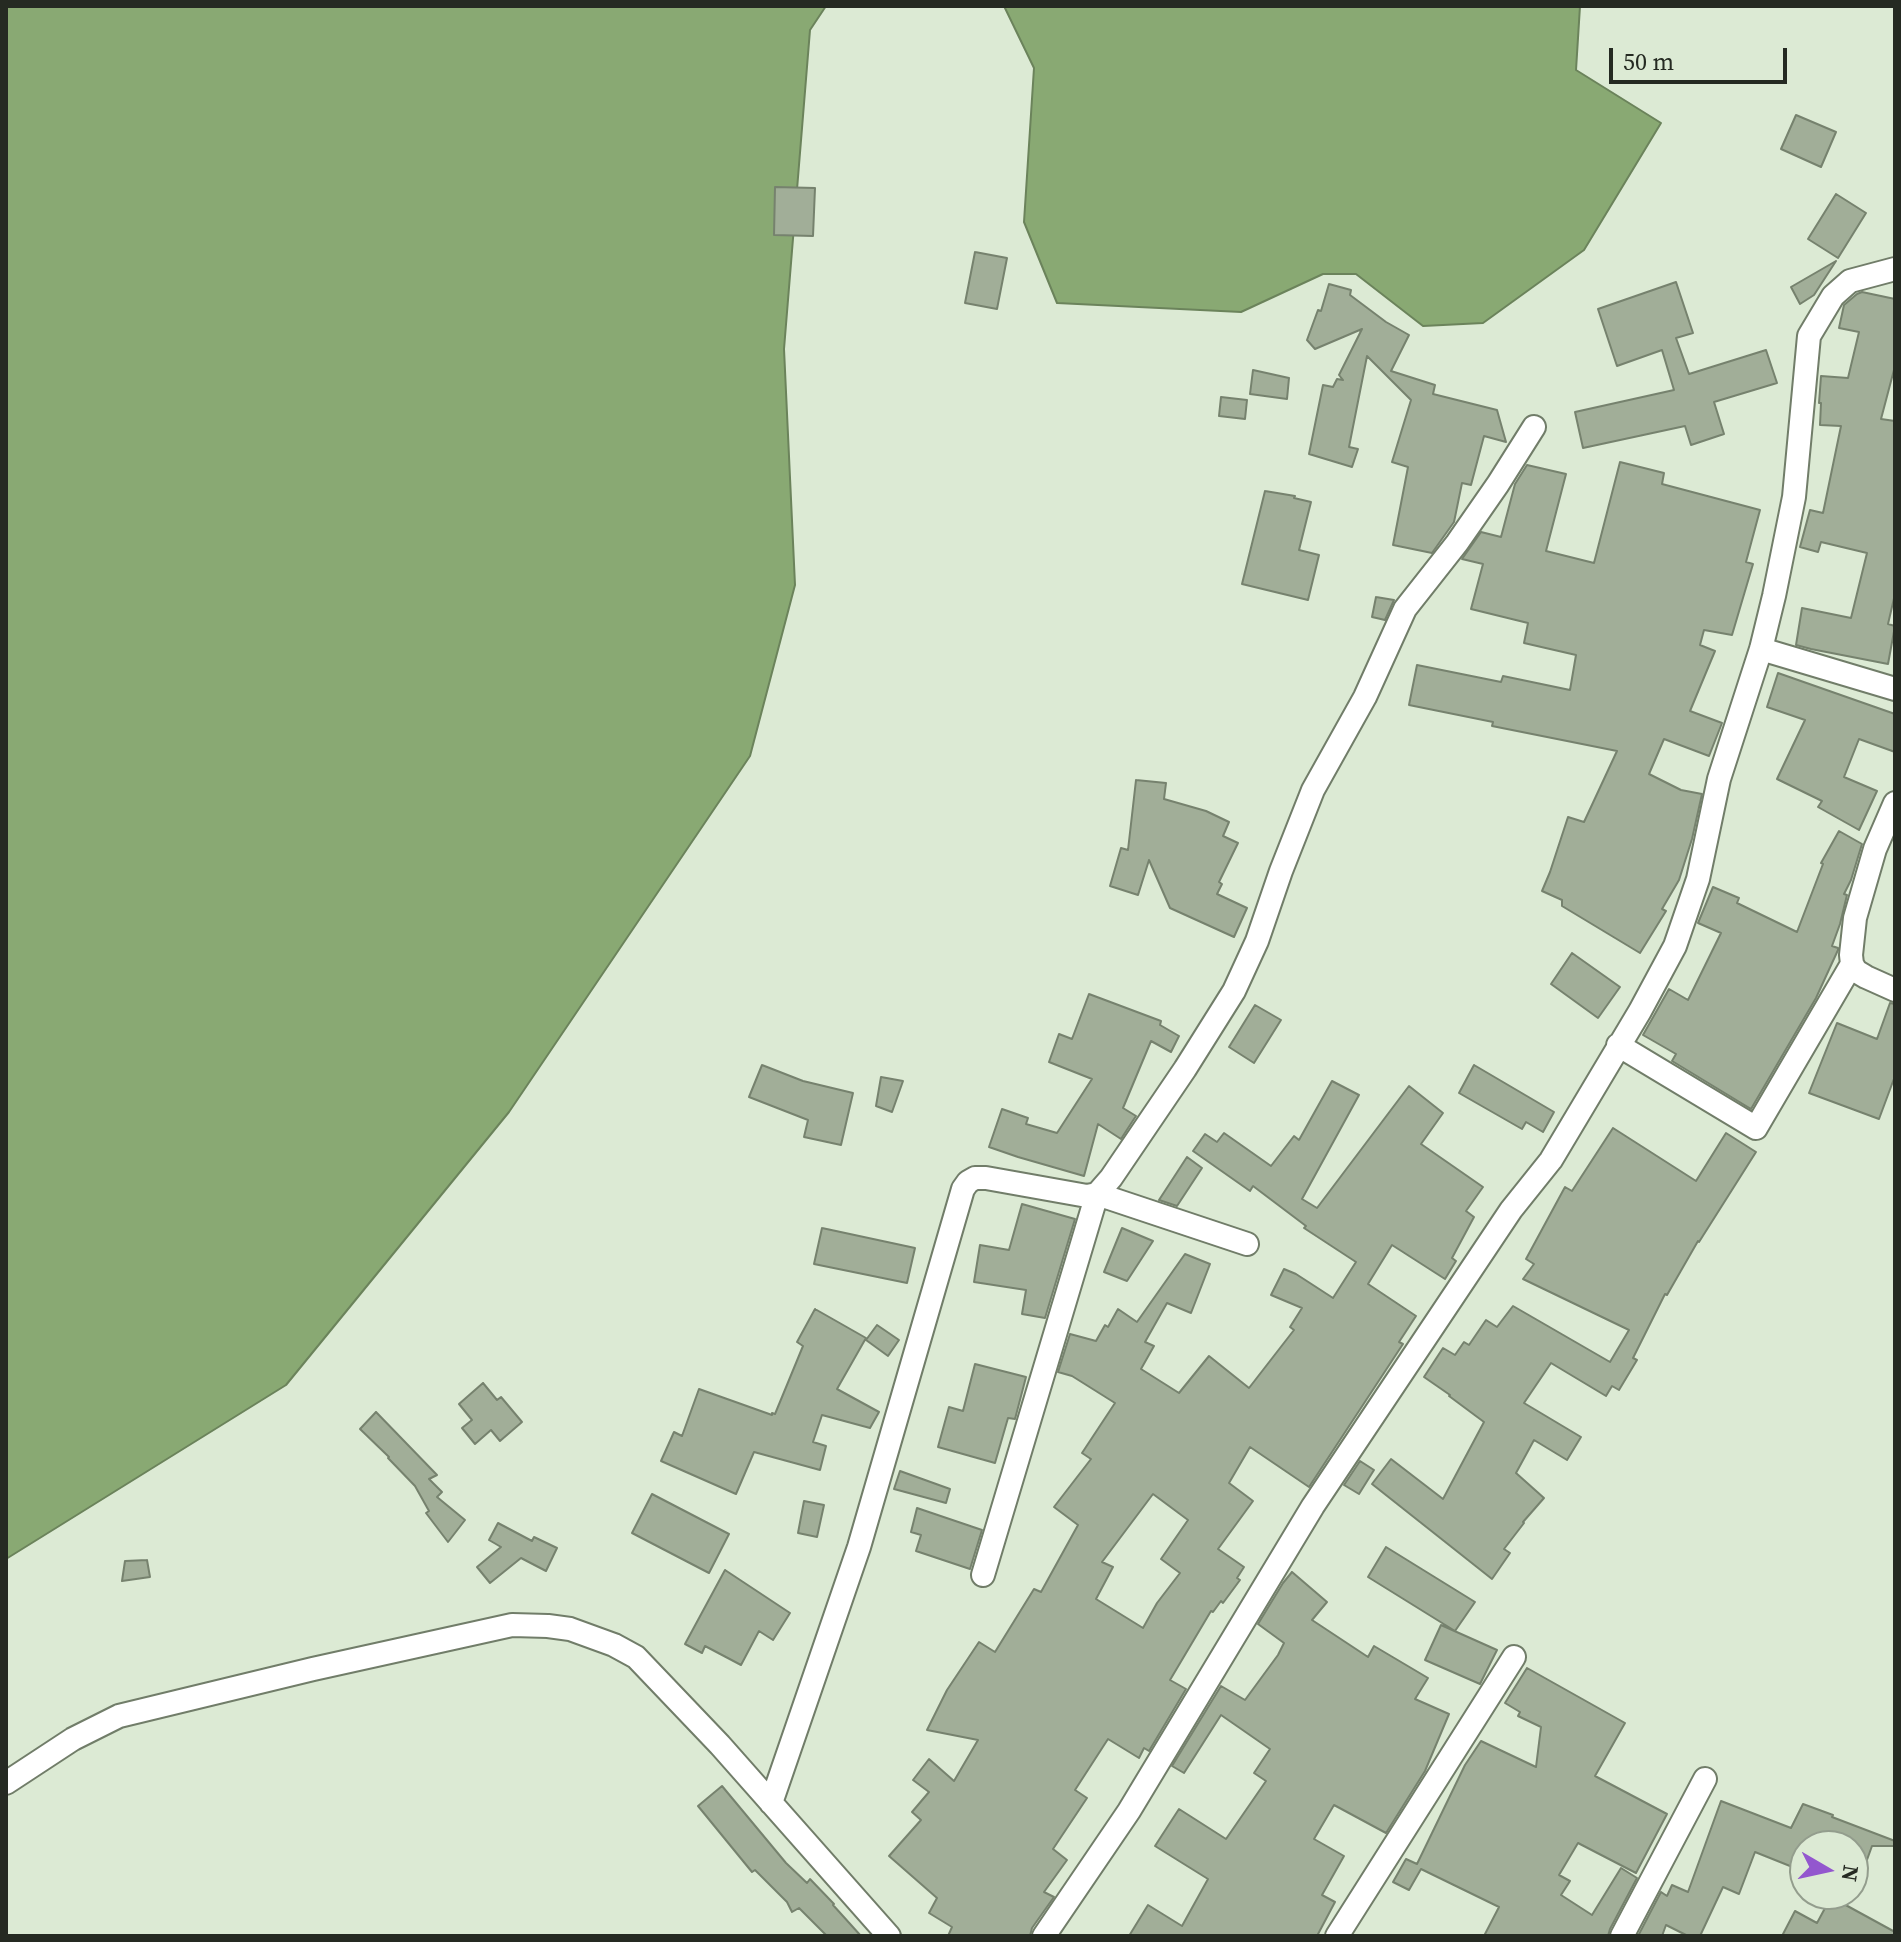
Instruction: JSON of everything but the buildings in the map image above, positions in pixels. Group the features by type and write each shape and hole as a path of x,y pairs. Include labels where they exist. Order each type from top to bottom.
{"street":[{"path":"1044,1936 1129,1811 1313,1506 1511,1210 1551,1160 1675,946 1698,879 1719,779 1761,649 1774,596 1794,497 1809,336 1833,296 1850,281 1895,269"},
{"path":"983,1575 1097,1194 1177,1081 1234,991 1257,941 1313,790 1365,697 1405,609 1457,543 1534,427"},
{"path":"1761,649 1895,689"},
{"path":"1895,803 1875,849 1855,918 1851,955 1856,971 1895,990"},
{"path":"1618,1045 1756,1128 1852,964"},
{"path":"771,1803 859,1547 963,1189 968,1182 986,1178 1087,1196 1097,1194 1247,1244"},
{"path":"6,1783 73,1739 119,1716 512,1625 570,1629 614,1645 636,1657 720,1745 889,1936"},
{"path":"1337,1936 1514,1657"},
{"path":"1622,1936 1705,1779"}],"shaded area":[{"path":"6,6 826,6 810,30 784,349 795,585 750,756 509,1112 286,1385 6,1559"},
{"path":"1004,6 1580,6 1576,70 1661,123 1584,250 1483,323 1423,326 1356,274 1323,274 1241,312 1057,303 1024,222 1034,68"}]}
